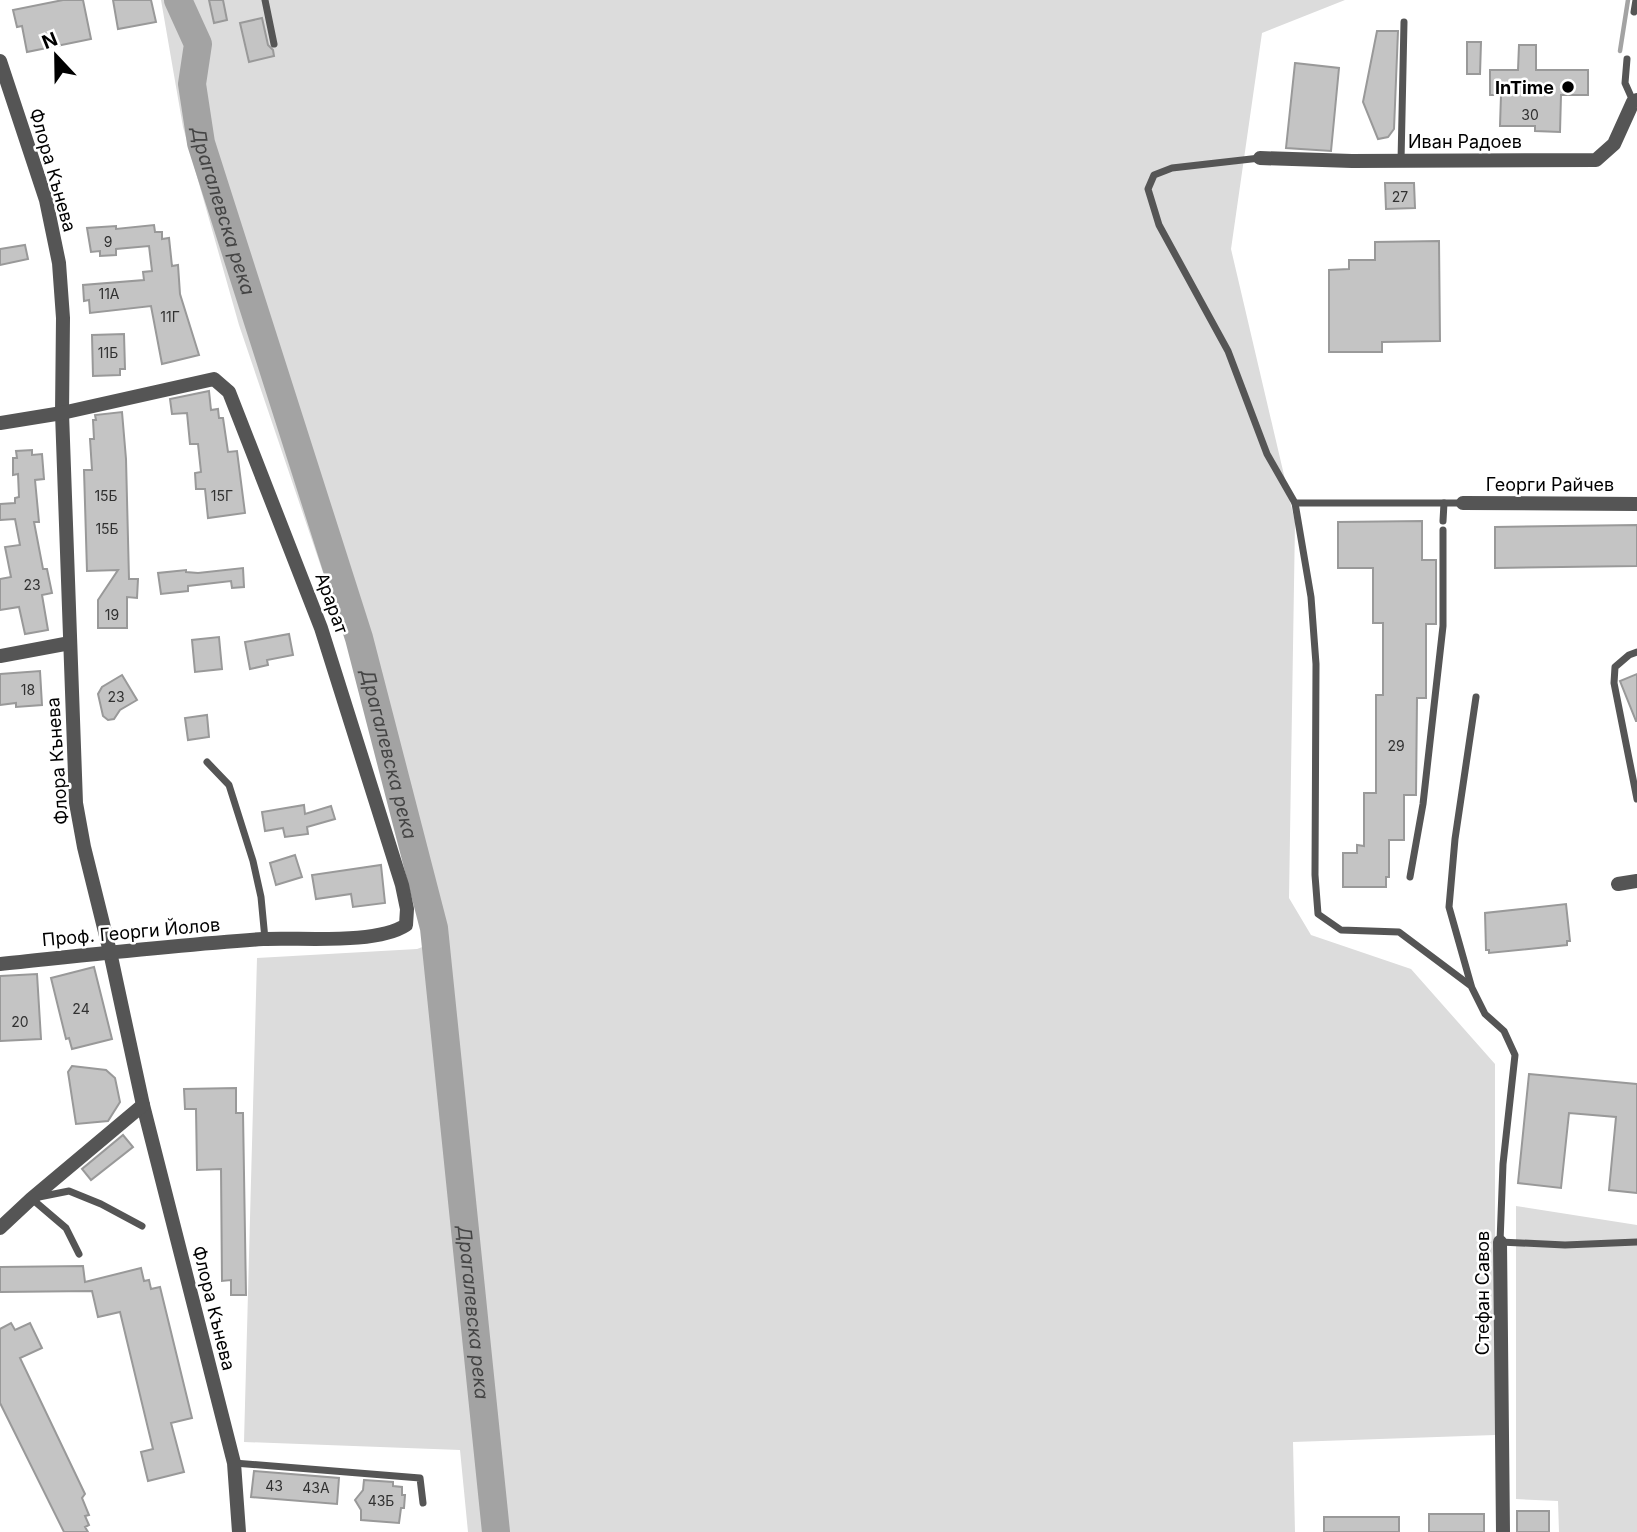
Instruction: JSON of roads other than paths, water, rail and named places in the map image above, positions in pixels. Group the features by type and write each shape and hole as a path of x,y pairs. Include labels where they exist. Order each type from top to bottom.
{"street":[{"name":"Флора Кънева","path":"0,61 46,200 59,263 63,318 62,413 76,803 86,859 110,952 143,1105 234,1463 239,1532"},
{"name":"Иван Радоев","path":"1260,158 1401,161 1597,159 1614,144 1635,101"},
{"name":"Арарат","path":"0,423 62,413 214,379 229,392 321,628 407,909 406,925 395,933 265,939"},
{"name":"Георги Райчев","path":"1463,503 1637,504"},
{"path":"0,656 70,643"},
{"path":"1618,884 1637,881"},
{"name":"Проф. Георги Йолов","path":"0,964 265,939"},
{"path":"0,1228 143,1105"},
{"name":"Стефан Савов","path":"1500,1242 1503,1532"}],"lane":[{"path":"265,0 274,44"},
{"path":"1634,12 1636,0"},
{"path":"1401,161 1404,22"},
{"path":"1627,60 1625,83 1635,101"},
{"path":"1260,158 1171,168 1154,175 1148,189 1159,225 1228,351 1267,454 1295,503 1311,597 1316,664 1315,874 1318,914 1341,930 1399,932 1471,986"},
{"path":"1295,503 1463,503"},
{"path":"1443,521 1444,503"},
{"path":"1410,877 1423,804 1443,626 1443,530"},
{"path":"1637,652 1615,667 1614,683 1637,799"},
{"path":"1471,986 1449,907 1455,839 1476,698"},
{"path":"207,762 229,785 253,861 261,897 265,939"},
{"name":"Стефан Савов","path":"1471,986 1485,1014 1504,1031 1515,1055 1503,1164 1500,1242"},
{"path":"31,1199 69,1191 101,1204 142,1226"},
{"path":"31,1199 66,1228 79,1254"},
{"path":"1500,1242 1565,1245 1637,1242"},
{"path":"234,1463 420,1478 423,1503"}],"waterway":[{"name":"Драгалевска река","path":"178,0 198,44 192,84 201,143 359,638 434,928 496,1532"},
{"path":"1620,51 1628,0"}],"place":[{"name":"InTime","path":"1568,87"}]}
